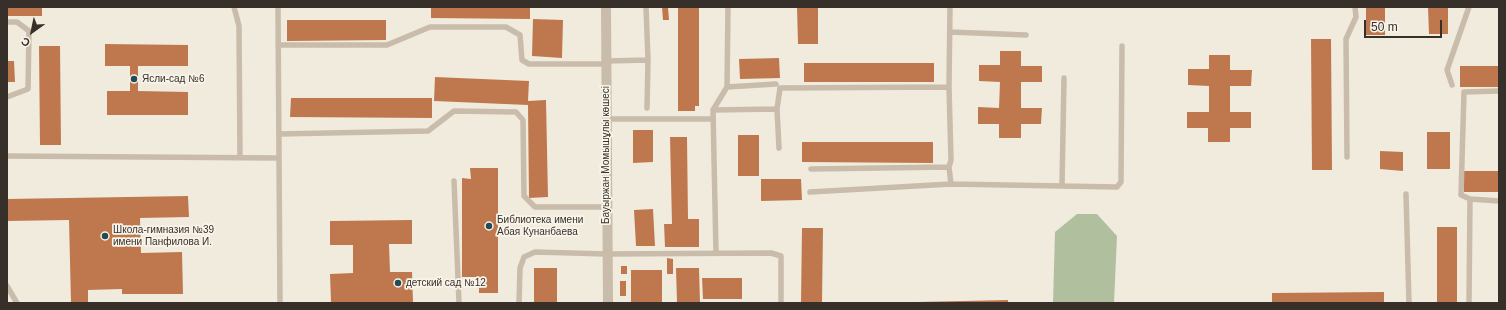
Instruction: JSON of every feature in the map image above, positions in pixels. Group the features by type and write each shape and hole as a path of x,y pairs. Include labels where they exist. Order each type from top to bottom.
{"street":[{"name":"Бауыржан Момышұлы көшесі","path":"606,7 606,254 608,303"}],"lane":[{"path":"234,7 239,26 240,158"},
{"path":"278,7 280,303"},
{"path":"646,7 648,60 647,108"},
{"path":"716,253 713,110 727,87 728,7"},
{"path":"950,7 949,87 951,160 949,167 951,184"},
{"path":"1347,157 1346,39 1356,17 1355,7"},
{"path":"1452,85 1447,70 1469,7"},
{"path":"7,22 17,22 29,31 28,89 7,97"},
{"path":"278,45 387,45 430,27 506,27 520,35 522,60 529,64 648,60"},
{"path":"950,32 1026,34"},
{"path":"810,192 951,184 1117,187 1121,182 1122,46"},
{"path":"1062,186 1064,78"},
{"path":"727,87 776,84"},
{"path":"779,148 777,110 780,88 949,87"},
{"path":"1499,91 1464,92 1461,195 1470,199 1499,201"},
{"path":"713,110 777,110"},
{"path":"278,134 428,131 454,111 516,112 523,120 524,196 535,207 606,207"},
{"path":"606,119 713,119"},
{"path":"7,156 279,158"},
{"path":"811,169 949,167"},
{"path":"454,181 459,303"},
{"path":"1406,194 1408,303"},
{"path":"1469,303 1470,199"},
{"path":"519,303 520,268 524,257 535,252 606,254 771,253 781,256 781,303"},
{"path":"7,286 17,303"}],"green space":[{"path":"1077,214 1097,214 1117,236 1114,303 1053,303 1055,232"}],"building":[{"path":"7,7 42,7 42,16 7,16"},
{"path":"431,7 530,7 530,19 431,18"},
{"path":"662,7 668,7 669,20 663,20"},
{"path":"678,7 699,7 699,106 695,106 695,111 678,111"},
{"path":"797,7 818,7 818,44 798,44"},
{"path":"1366,7 1385,7 1385,35 1366,35"},
{"path":"1428,7 1448,7 1448,34 1429,34"},
{"path":"533,19 563,20 562,58 532,56"},
{"path":"287,20 386,20 386,40 287,41"},
{"path":"1311,39 1331,39 1332,170 1312,170"},
{"name":"Ясли-сад №6","path":"105,44 188,45 188,66 138,66 138,91 188,92 188,115 107,115 107,91 130,91 130,66 105,66"},
{"path":"39,46 60,46 61,145 40,145"},
{"path":"1000,51 1021,51 1021,66 1042,66 1042,82 1021,82 1021,108 1042,108 1041,124 1021,124 1021,138 999,138 999,124 978,124 978,107 999,108 1000,82 979,81 979,65 1000,65"},
{"path":"1209,55 1230,55 1230,70 1252,70 1251,86 1230,86 1230,112 1251,112 1251,128 1230,128 1230,142 1208,142 1208,128 1187,128 1187,112 1209,112 1209,86 1188,85 1188,69 1209,69"},
{"path":"779,58 780,78 740,79 739,59"},
{"path":"7,61 14,61 15,82 7,82"},
{"path":"804,63 934,63 934,82 804,82"},
{"path":"1460,66 1499,66 1499,87 1460,87"},
{"path":"435,77 529,81 528,101 546,100 548,197 529,198 528,105 434,101"},
{"path":"291,98 432,98 432,118 290,117"},
{"path":"633,130 653,130 653,162 633,163"},
{"path":"1427,132 1450,132 1450,169 1427,169"},
{"path":"738,135 759,135 759,176 738,176"},
{"path":"670,137 687,137 688,219 699,219 699,247 665,247 664,224 672,224"},
{"path":"802,142 933,142 933,163 802,162"},
{"path":"1380,151 1403,152 1403,171 1380,169"},
{"path":"470,168 498,168 498,293 479,293 479,277 462,277 462,178 471,179"},
{"path":"1464,171 1499,171 1499,192 1464,192"},
{"path":"761,179 801,179 802,200 761,201"},
{"name":"Школа-гимназия №39 имени Панфилова И.","path":"188,196 189,217 140,218 141,253 182,252 183,294 122,294 122,289 88,290 88,303 71,303 69,220 7,221 7,199"},
{"path":"653,209 655,246 636,246 634,210"},
{"path":"412,220 412,244 389,244 390,272 412,272 413,302 331,302 330,274 353,273 353,245 330,245 330,221"},
{"path":"1437,227 1457,227 1457,303 1437,303"},
{"path":"802,228 823,228 822,303 801,303"},
{"path":"667,258 673,259 673,274 667,274"},
{"path":"621,266 627,266 627,274 621,274"},
{"path":"534,268 557,268 557,303 534,303"},
{"path":"676,268 699,268 700,303 677,303"},
{"path":"631,270 662,270 662,303 631,303"},
{"path":"702,278 742,278 742,299 703,299"},
{"path":"620,281 626,281 626,296 620,296"},
{"path":"1384,292 1384,303 1272,303 1272,293"},
{"path":"1008,300 1008,303 917,303 917,302"}],"place":[{"name":"Ясли-сад №6","path":"134,79"},
{"name":"Библиотека имени Абая Кунанбаева","path":"489,226"},
{"name":"Школа-гимназия №39 имени Панфилова И.","path":"105,236"},
{"name":"детский сад №12","path":"398,283"}]}
